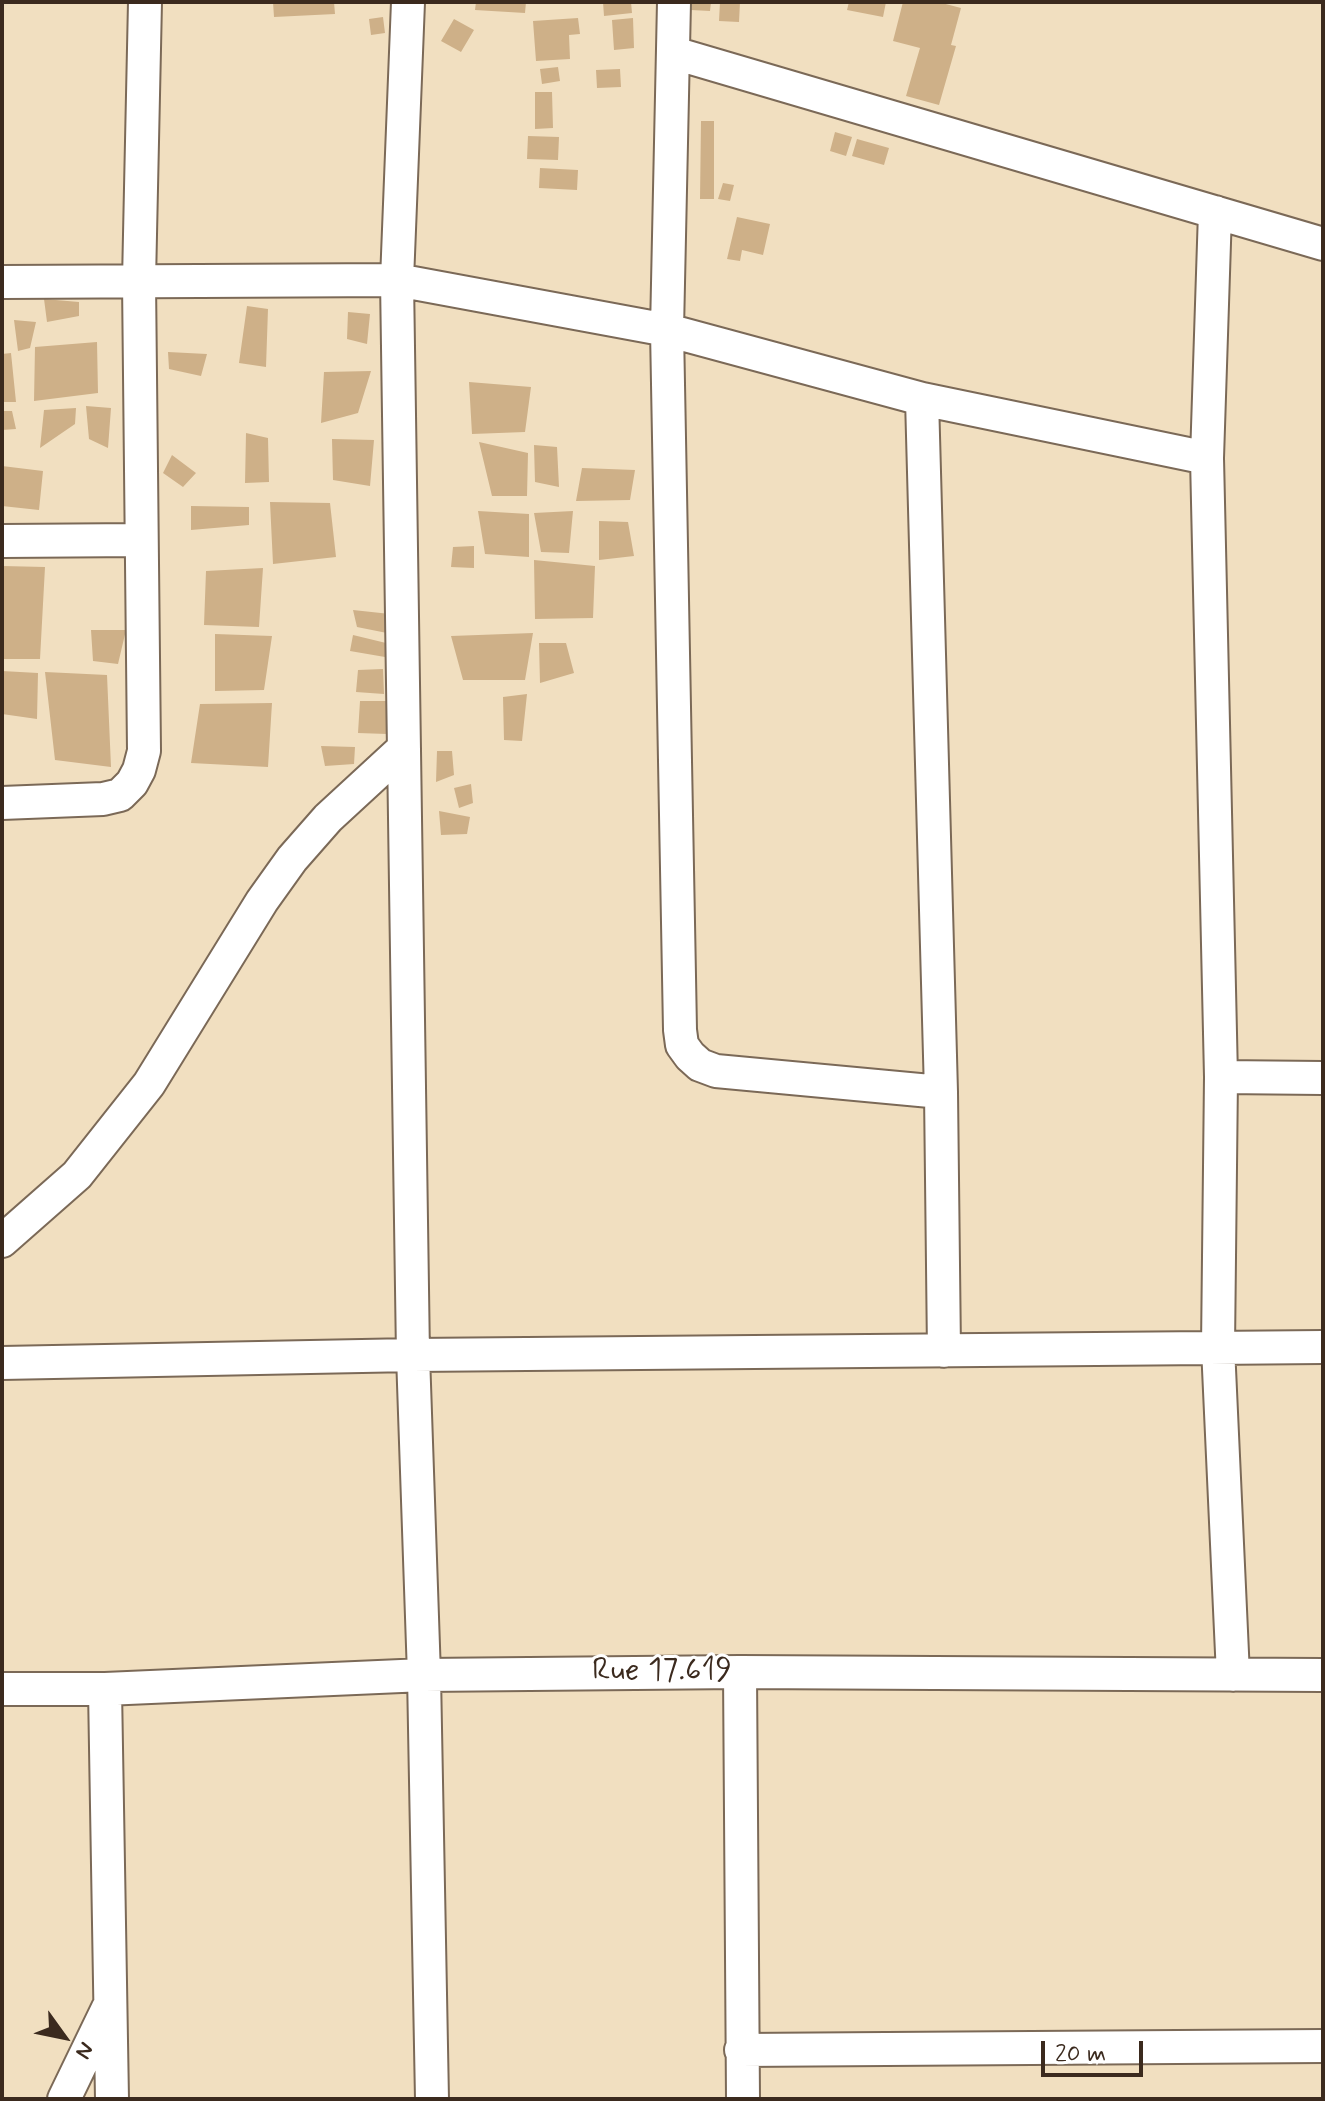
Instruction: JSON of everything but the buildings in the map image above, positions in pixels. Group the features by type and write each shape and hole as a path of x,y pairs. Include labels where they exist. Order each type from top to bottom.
{"street":[{"path":"2,803 103,799 120,795 132,783 144,751 139,281 145,2"},
{"path":"408,2 397,280 413,1355 424,1675 432,2099"},
{"path":"674,2 667,330 682,1045 700,1065 716,1071 941,1092"},
{"path":"674,53 1323,244"},
{"path":"1215,212 1207,458 1221,1077 1218,1347 1233,1675"},
{"path":"2,282 397,280 667,330 922,399 1207,458"},
{"path":"922,399 941,1092 944,1351"},
{"path":"2,541 141,540"},
{"path":"2,1241 77,1175 149,1084 262,901 292,859 328,818 404,748"},
{"path":"1221,1077 1323,1078"},
{"path":"2,1363 413,1355 1323,1347"},
{"path":"740,1672 743,2099"},
{"name":"Rue 17.619","path":"2,1689 105,1689 424,1675 740,1672 1323,1675"},
{"path":"105,1689 112,2099"},
{"path":"64,2099 111,2001"},
{"path":"741,2050 1323,2046"}]}
